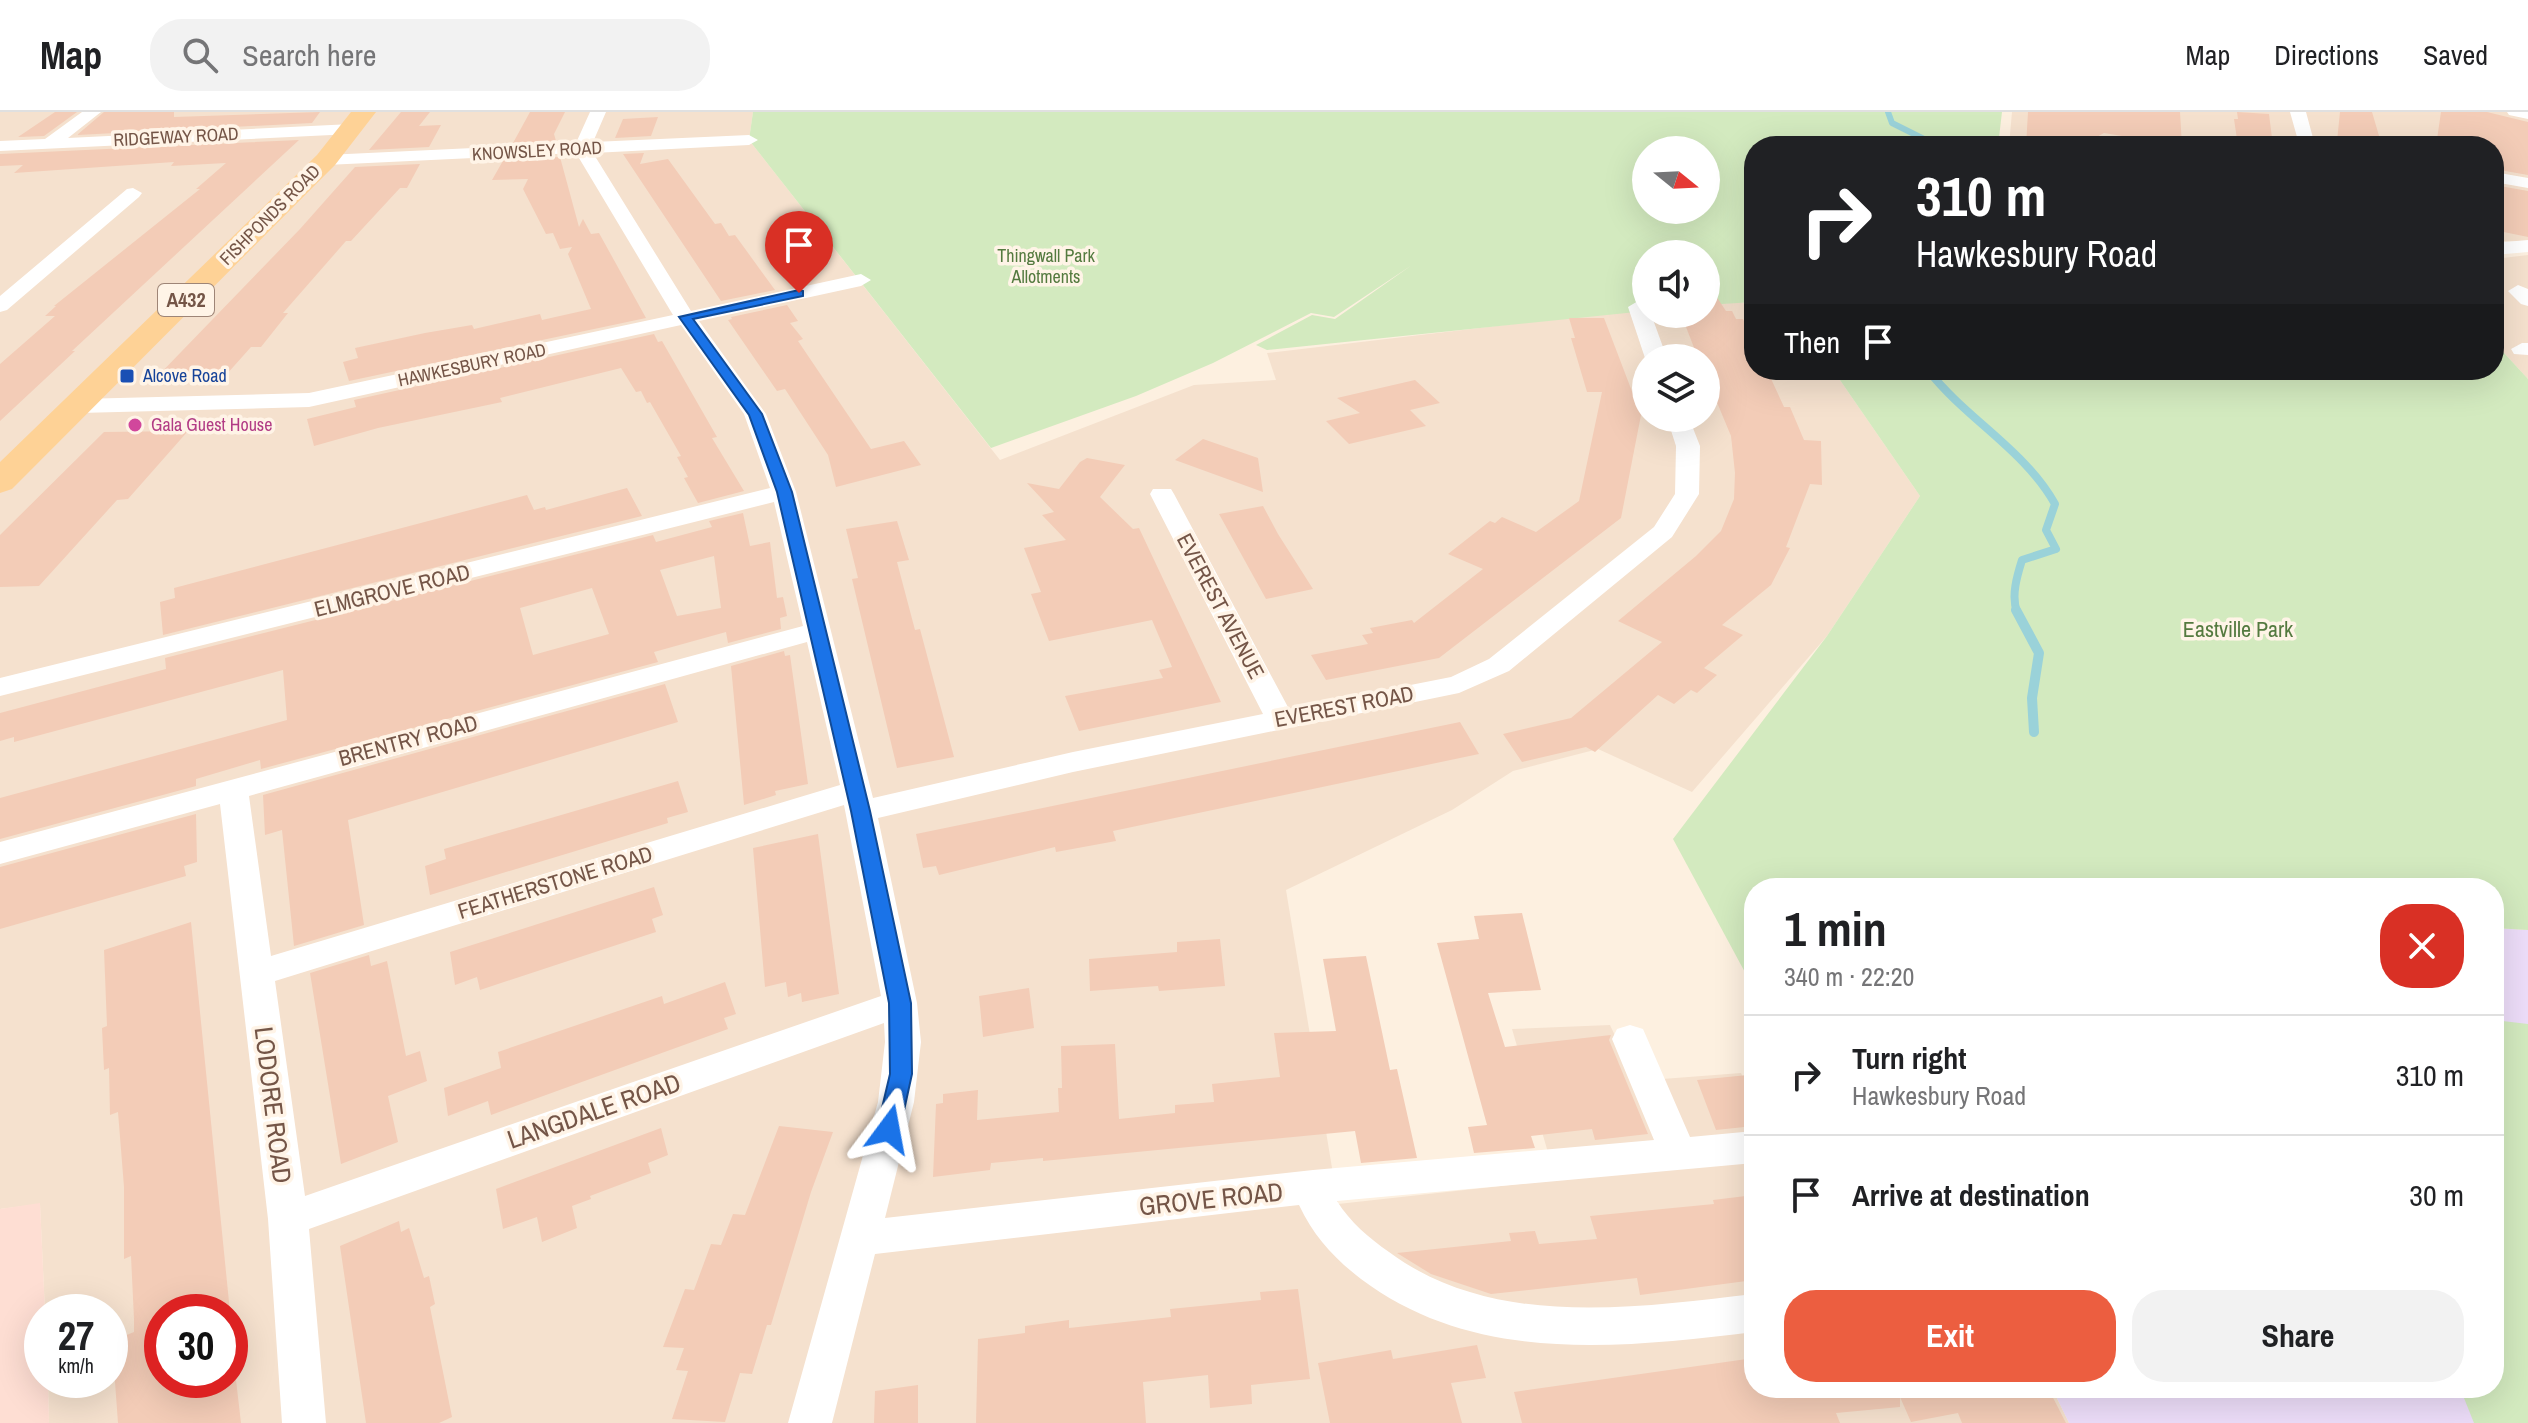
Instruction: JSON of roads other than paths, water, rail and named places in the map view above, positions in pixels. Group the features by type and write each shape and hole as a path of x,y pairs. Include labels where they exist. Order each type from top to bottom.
{"main road":[{"name":"FISHPONDS ROAD","path":"0,482 326,160 358,120"}],"street":[{"path":"50,143 93,112"},
{"path":"598,112 582,149 685,317 755,414 784,492 858,801 900,1003 903,1042 896,1102 810,1423"},
{"path":"2298,112 2304,136"},
{"path":"2515,112 2528,114"},
{"name":"RIDGEWAY ROAD","path":"0,146 358,120"},
{"name":"KNOWSLEY ROAD","path":"326,160 749,140"},
{"path":"2504,179 2528,183"},
{"path":"0,306 133,193"},
{"path":"2504,248 2528,246"},
{"name":"HAWKESBURY ROAD","path":"79,406 309,400 861,280"},
{"name":"EVEREST ROAD","path":"858,801 1459,684 1499,665 1663,532 1687,494 1688,446 1683,432"},
{"name":"ELMGROVE ROAD","path":"0,687 784,492"},
{"name":"EVEREST AVENUE","path":"1162,494 1280,719"},
{"name":"BRENTRY ROAD","path":"0,853 233,787 816,631"},
{"name":"LODORE ROAD","path":"233,787 288,1219 304,1423"},
{"name":"FEATHERSTONE ROAD","path":"256,974 858,801"},
{"name":"LANGDALE ROAD","path":"288,1219 900,1003"},
{"path":"1630,1039 1678,1152"},
{"name":"GROVE ROAD","path":"859,1238 1313,1187 1744,1148"},
{"path":"1313,1187 1316,1202 1329,1224 1370,1264 1416,1294 1455,1309 1529,1323 1594,1327 1666,1324 1744,1314"}],"waterway":[{"path":"1888,112 1892,123 1918,136"},
{"path":"1936,380 2011,450 2042,484 2055,504 2046,530 2056,549 2022,560 2015,593 2017,612"},
{"path":"2017,612 2039,653 2032,698 2034,732"}],"place":[{"name":"Alcove Road","path":"127,376"},
{"name":"Gala Guest House","path":"135,425"}],"park label":[{"name":"Thingwall Park Allotments","path":"1046,266"},
{"name":"Eastville Park","path":"2238,629"}]}
